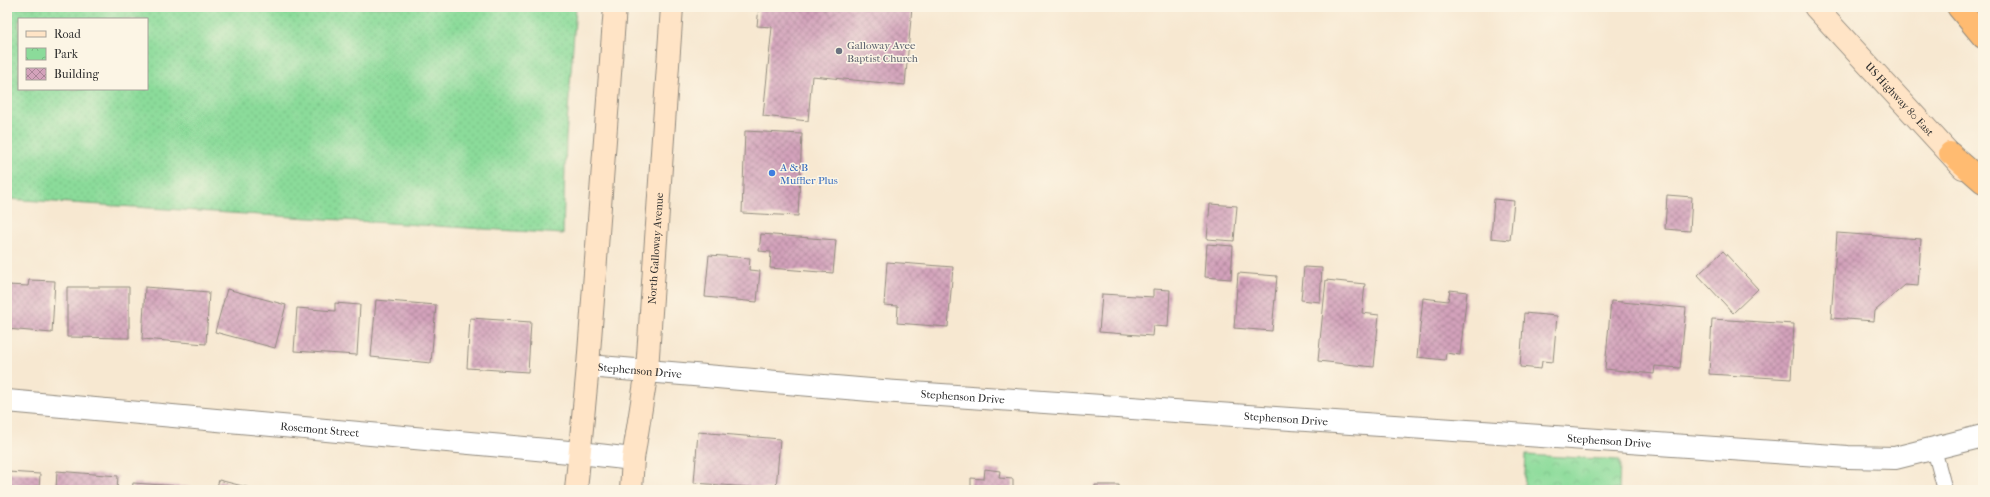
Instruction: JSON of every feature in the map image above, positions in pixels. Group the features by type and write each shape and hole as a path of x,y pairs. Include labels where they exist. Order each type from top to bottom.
{"highway":[{"path":"1958,7 1983,37"},
{"path":"1950,152 1983,182"}],"main road":[{"path":"576,490 588,366 615,7"},
{"name":"North Galloway Avenue","path":"631,490 633,459 647,370 672,7"},
{"name":"US Highway 80 East","path":"1815,7 1950,152 1983,192"}],"street":[{"name":"Stephenson Drive","path":"588,366 882,391 1848,457 1895,458 1983,436"},
{"name":"Rosemont Street","path":"7,401 633,459"}],"lane":[{"path":"1934,449 1945,490"}],"green space":[{"path":"7,7 576,7 566,137 563,234 7,199"},
{"path":"1526,455 1620,460 1619,490 1524,490"}],"building":[{"name":"Galloway Avee Baptist Church","path":"759,7 912,7 905,85 812,76 808,121 763,116 772,27 757,26"},
{"name":"A & B Muffler Plus","path":"745,131 802,134 798,216 742,213"},
{"path":"1667,195 1692,197 1690,231 1665,229"},
{"path":"1494,199 1514,201 1510,240 1491,238"},
{"path":"1210,204 1237,206 1234,241 1207,239"},
{"path":"1837,233 1921,239 1918,286 1905,285 1875,311 1874,321 1831,318"},
{"path":"761,234 836,240 833,273 770,268 771,252 759,251"},
{"path":"1207,244 1233,246 1231,279 1205,277"},
{"path":"1723,251 1758,289 1733,313 1698,275"},
{"path":"709,255 750,258 749,270 760,271 757,302 705,297"},
{"path":"887,262 953,267 948,327 897,323 898,306 884,305"},
{"path":"1304,267 1322,268 1320,302 1301,300"},
{"path":"1238,273 1277,276 1272,331 1234,328"},
{"path":"29,280 55,281 52,333 7,329 7,285 28,286"},
{"path":"1326,280 1365,284 1362,313 1379,315 1374,367 1318,361"},
{"path":"67,287 129,287 129,338 67,337"},
{"path":"145,287 209,292 206,344 142,339"},
{"path":"227,289 286,305 275,348 215,332"},
{"path":"1153,289 1170,290 1168,327 1153,326 1152,336 1099,332 1102,294 1153,297"},
{"path":"1450,290 1467,292 1460,355 1446,353 1445,360 1417,357 1423,298 1448,301"},
{"path":"376,300 436,305 431,363 371,357"},
{"path":"1611,301 1686,308 1680,368 1655,366 1654,374 1605,369"},
{"path":"335,303 360,305 357,355 294,351 297,308 335,311"},
{"path":"1524,313 1557,316 1553,362 1542,361 1541,369 1520,367"},
{"path":"470,318 531,322 528,372 467,368"},
{"path":"1712,319 1794,324 1791,379 1709,374"},
{"path":"698,432 780,439 776,489 694,483"},
{"path":"985,469 1000,471 999,478 1013,479 1013,490 971,490 971,478 984,479"},
{"path":"57,471 118,476 117,490 56,490"},
{"path":"7,472 40,474 39,490 7,490"},
{"path":"219,480 254,489 254,490 216,490"},
{"path":"133,483 193,487 193,490 132,490"},
{"path":"1095,485 1119,485 1119,490 1095,490"}],"place":[{"name":"Galloway Avee Baptist Church","path":"839,51"},
{"name":"A & B Muffler Plus","path":"772,173"}]}
